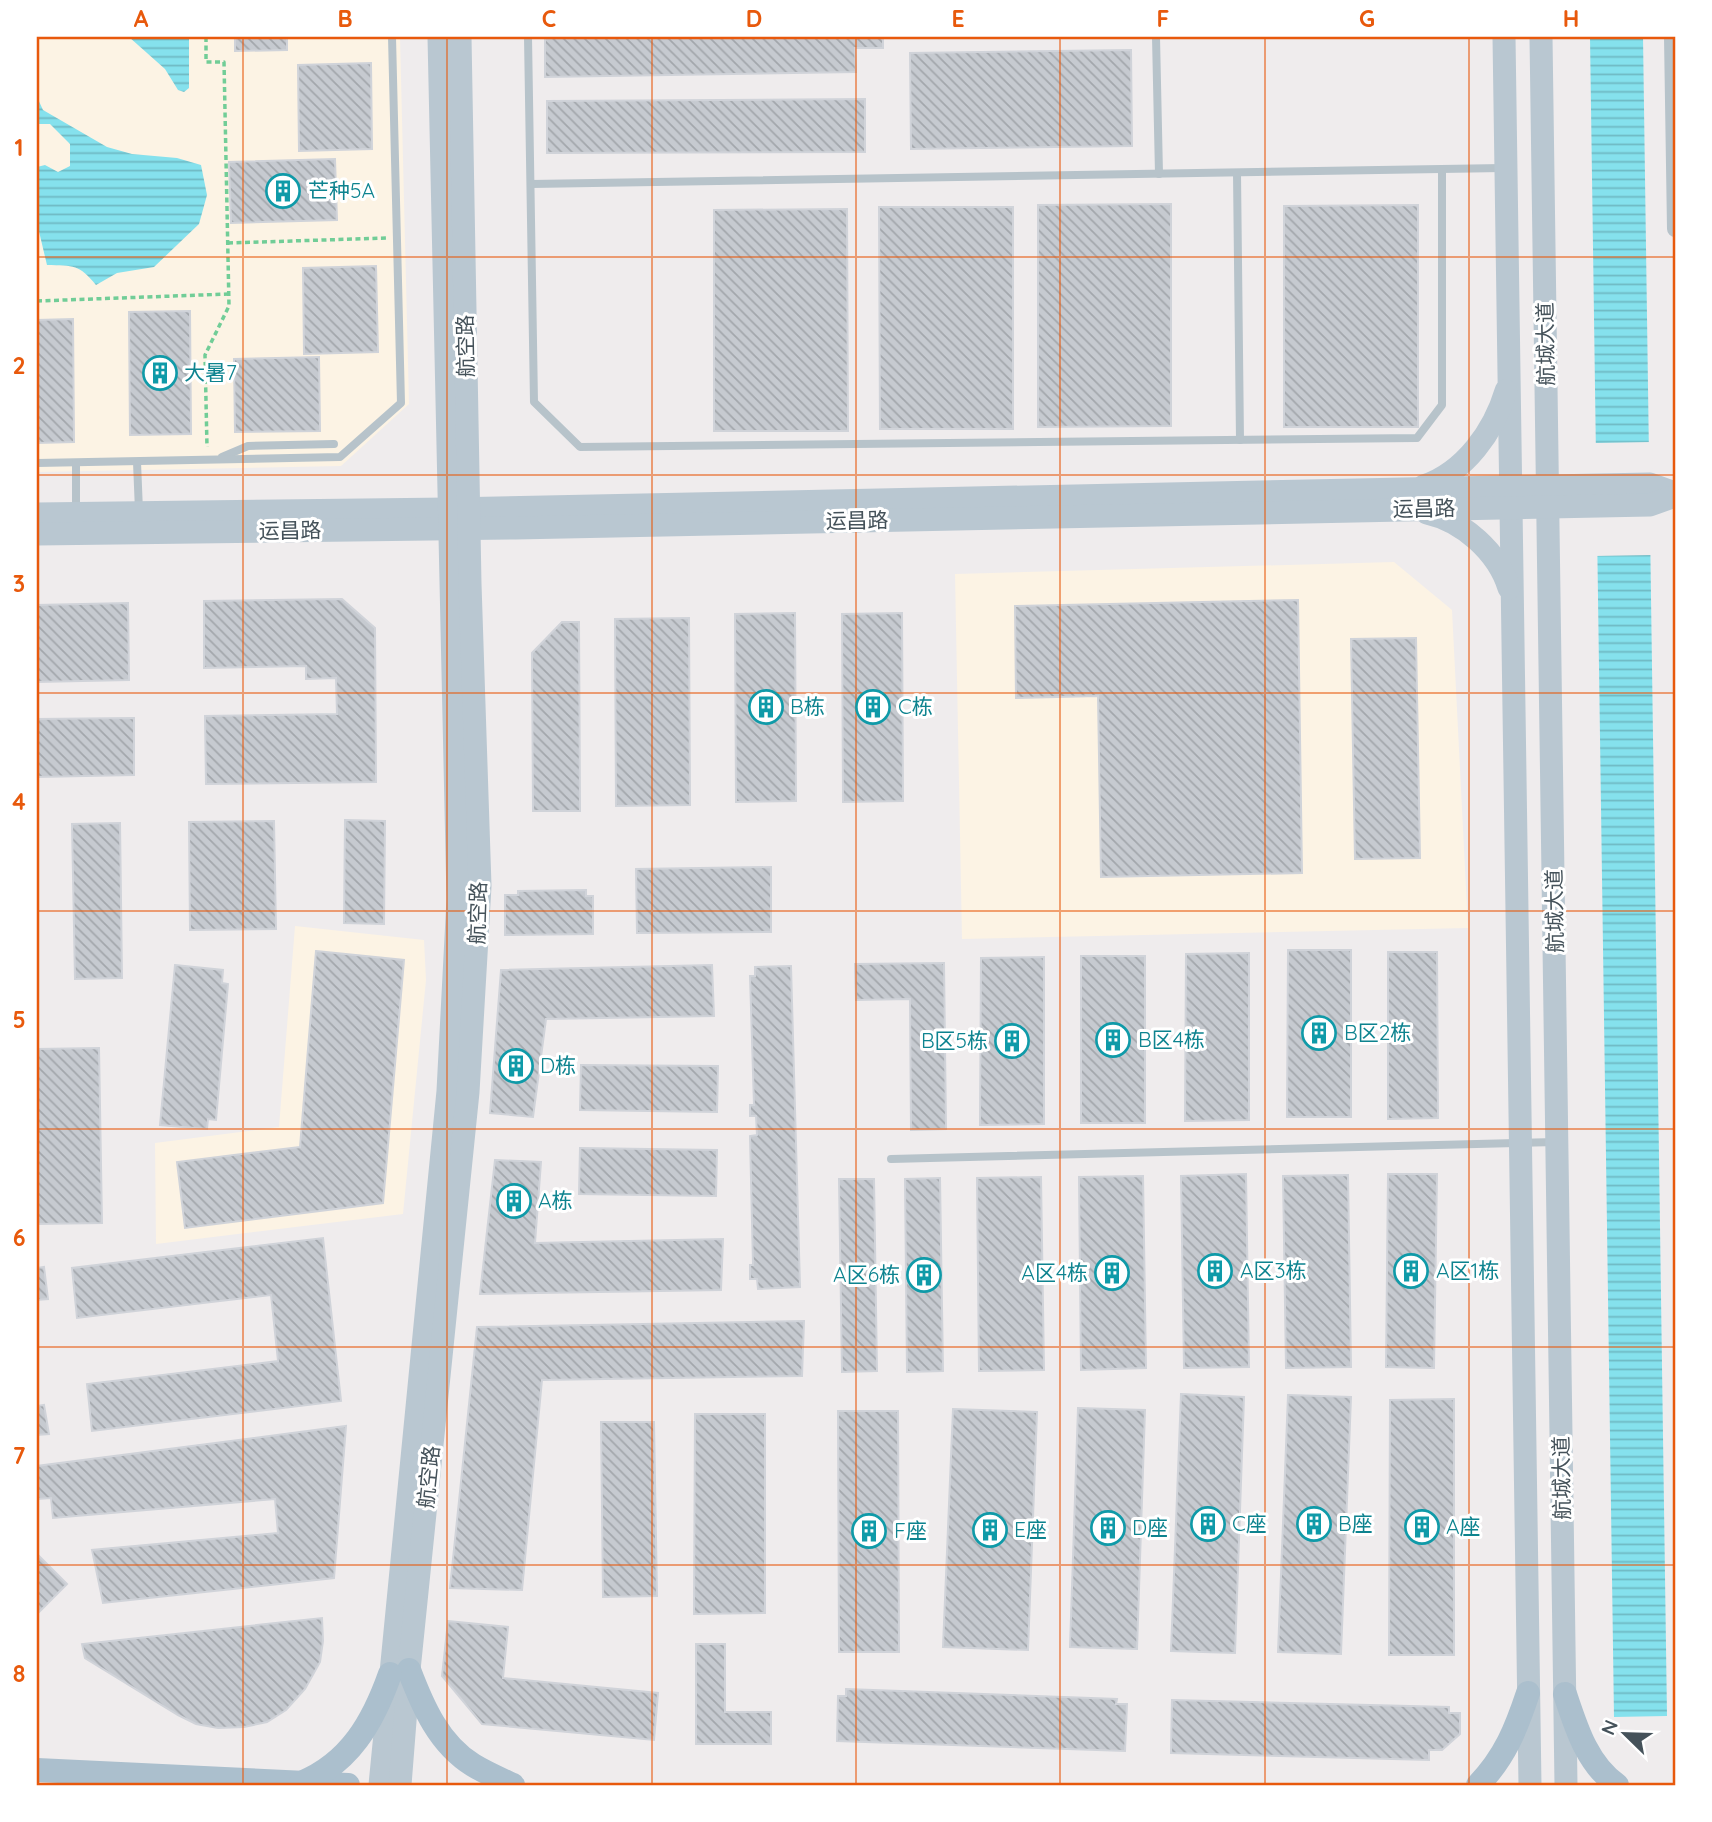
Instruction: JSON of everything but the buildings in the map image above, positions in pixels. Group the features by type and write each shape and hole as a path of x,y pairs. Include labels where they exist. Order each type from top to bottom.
{"main road":[{"path":"301,1784 319,1776 351,1748 400,1672 433,1725 449,1745 472,1765 513,1785"},
{"path":"1478,1785 1505,1751 1518,1724 1528,1693"},
{"path":"1565,1694 1588,1754 1608,1779 1617,1785"},
{"path":"37,1770 348,1785"}],"street":[{"name":"航空路","path":"380,1785 400,1672 468,1092 480,886 459,519 439,37"},
{"name":"航空路","path":"459,519 460,37"},
{"name":"航城大道","path":"1504,37 1530,1785"},
{"name":"航城大道","path":"1541,37 1566,1785"},
{"path":"1673,40 1675,229"},
{"path":"1510,382 1502,406 1472,453 1413,499 1432,514 1471,535 1489,552 1504,573 1513,601"},
{"name":"运昌路","path":"37,514 76,523 459,519 1675,495"},
{"name":"运昌路","path":"37,534 76,523"},
{"name":"航空路","path":"400,1672 400,1785"}],"lane":[{"path":"37,463 340,457 401,403 393,37"},
{"path":"528,37 534,402 580,447 1417,438 1442,405 1441,169"},
{"path":"1156,37 1160,174"},
{"path":"531,184 1506,168"},
{"path":"1237,173 1240,440"},
{"path":"212,460 248,446 334,444"},
{"path":"137,462 139,522"},
{"path":"76,463 76,523"},
{"path":"891,1158 1558,1142"}],"path":[{"path":"206,37 206,62 223,62 229,294 229,306 205,355 212,460"},
{"path":"228,243 397,237"},
{"path":"37,301 229,294"}],"shaded area":[{"path":"37,37 400,37 409,404 341,466 37,472"},
{"path":"1394,562 1452,610 1468,928 962,939 955,574"},
{"path":"295,926 424,940 426,980 403,1214 156,1244 155,1143 279,1127"}],"water":[{"path":"129,37 189,37 189,88 184,92 178,90 165,69"},
{"path":"1590,37 1643,37 1667,1716 1614,1717"},
{"path":"37,97 43,110 107,147 132,154 177,158 201,165 207,195 199,224 154,267 117,273 96,285 80,270 47,265 37,223 37,167 45,165 58,172 70,166 70,144 50,124 37,124"}],"pier":[{"path":"1652,442 1654,555 1594,556 1592,443"}],"place":[{"name":"芒种5A","path":"283,191"},
{"name":"大暑7","path":"160,373"},
{"name":"B栋","path":"766,707"},
{"name":"C栋","path":"873,707"},
{"name":"B区2栋","path":"1319,1033"},
{"name":"B区4栋","path":"1113,1040"},
{"name":"B区5栋","path":"1012,1041"},
{"name":"D栋","path":"516,1066"},
{"name":"A栋","path":"514,1201"},
{"name":"A区3栋","path":"1215,1271"},
{"name":"A区1栋","path":"1411,1271"},
{"name":"A区4栋","path":"1112,1273"},
{"name":"A区6栋","path":"924,1275"},
{"name":"C座","path":"1208,1524"},
{"name":"B座","path":"1314,1524"},
{"name":"A座","path":"1422,1527"},
{"name":"D座","path":"1108,1528"},
{"name":"E座","path":"990,1530"},
{"name":"F座","path":"869,1531"}]}
